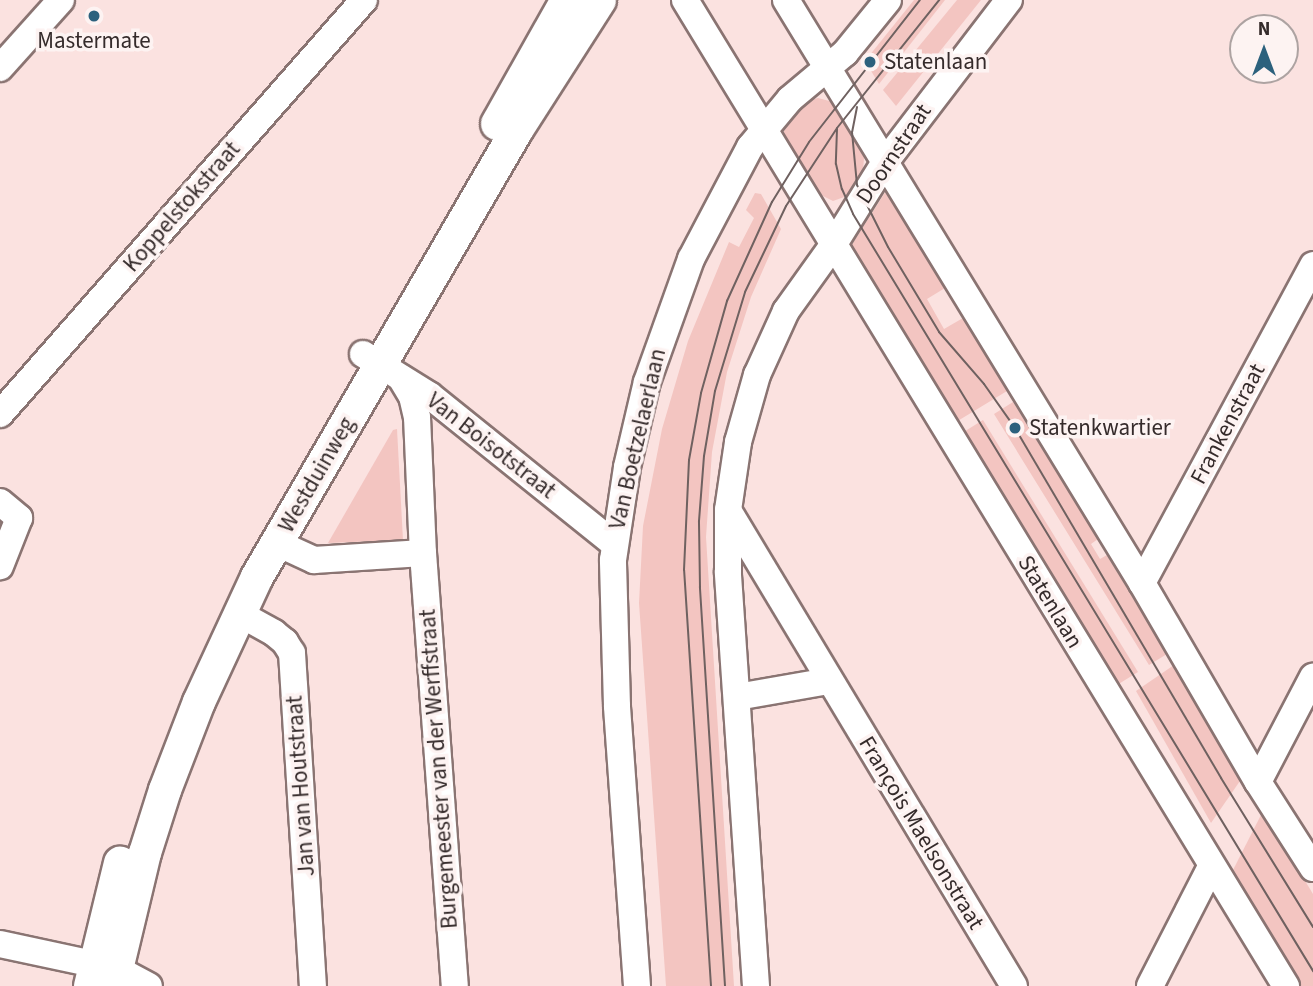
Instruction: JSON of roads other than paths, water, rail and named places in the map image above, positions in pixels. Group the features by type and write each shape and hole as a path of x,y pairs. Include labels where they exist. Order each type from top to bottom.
{"main road":[{"name":"Westduinweg","path":"104,977 143,785 178,695 239,569 382,366 567,0"},
{"name":"Westduinweg","path":"104,977 165,790 199,702 240,614 277,543 517,130 600,0"}],"street":[{"path":"0,68 61,0"},
{"name":"Koppelstokstraat","path":"0,414 363,0"},
{"name":"Statenlaan","path":"685,0 1211,867 1286,986"},
{"path":"786,0 828,69 893,152 1258,782 1313,868"},
{"name":"Van Boetzelaerlaan","path":"637,986 617,706 614,544 633,441 665,327 691,259 744,157 790,99 845,53 888,0"},
{"name":"Doornstraat","path":"834,244 893,152 1009,0"},
{"path":"756,986 728,572 728,510 738,442 757,376 786,311 834,244"},
{"name":"Frankenstraat","path":"1142,583 1313,265"},
{"name":"Burgemeester van der Werffstraat","path":"382,366 423,406 423,553 455,986"},
{"name":"Van Boisotstraat","path":"423,406 614,544"},
{"path":"0,502 19,518 0,566"},
{"name":"François Maelsonstraat","path":"728,510 1014,986"},
{"path":"277,543 314,560 423,553"},
{"name":"Jan van Houtstraat","path":"240,614 274,633 292,653 313,986"},
{"path":"1258,782 1313,677"},
{"path":"737,697 829,681"},
{"path":"1150,986 1211,867"},
{"path":"0,944 104,977 149,986"}],"tram line":[{"path":"711,986 684,570 689,460 701,393 727,301 772,202 809,142 920,0"},
{"path":"725,986 700,587 699,521 704,456 715,391 745,292 786,206 837,128 939,0"},
{"path":"857,107 852,132 857,185 888,247 939,332 984,384 1015,428 1221,778 1313,927"},
{"path":"837,129 836,164 842,189 853,214 1313,971"}],"place":[{"name":"Mastermate","path":"94,16"},
{"name":"Statenlaan","path":"870,62"},
{"name":"Statenkwartier","path":"1015,428"}]}
